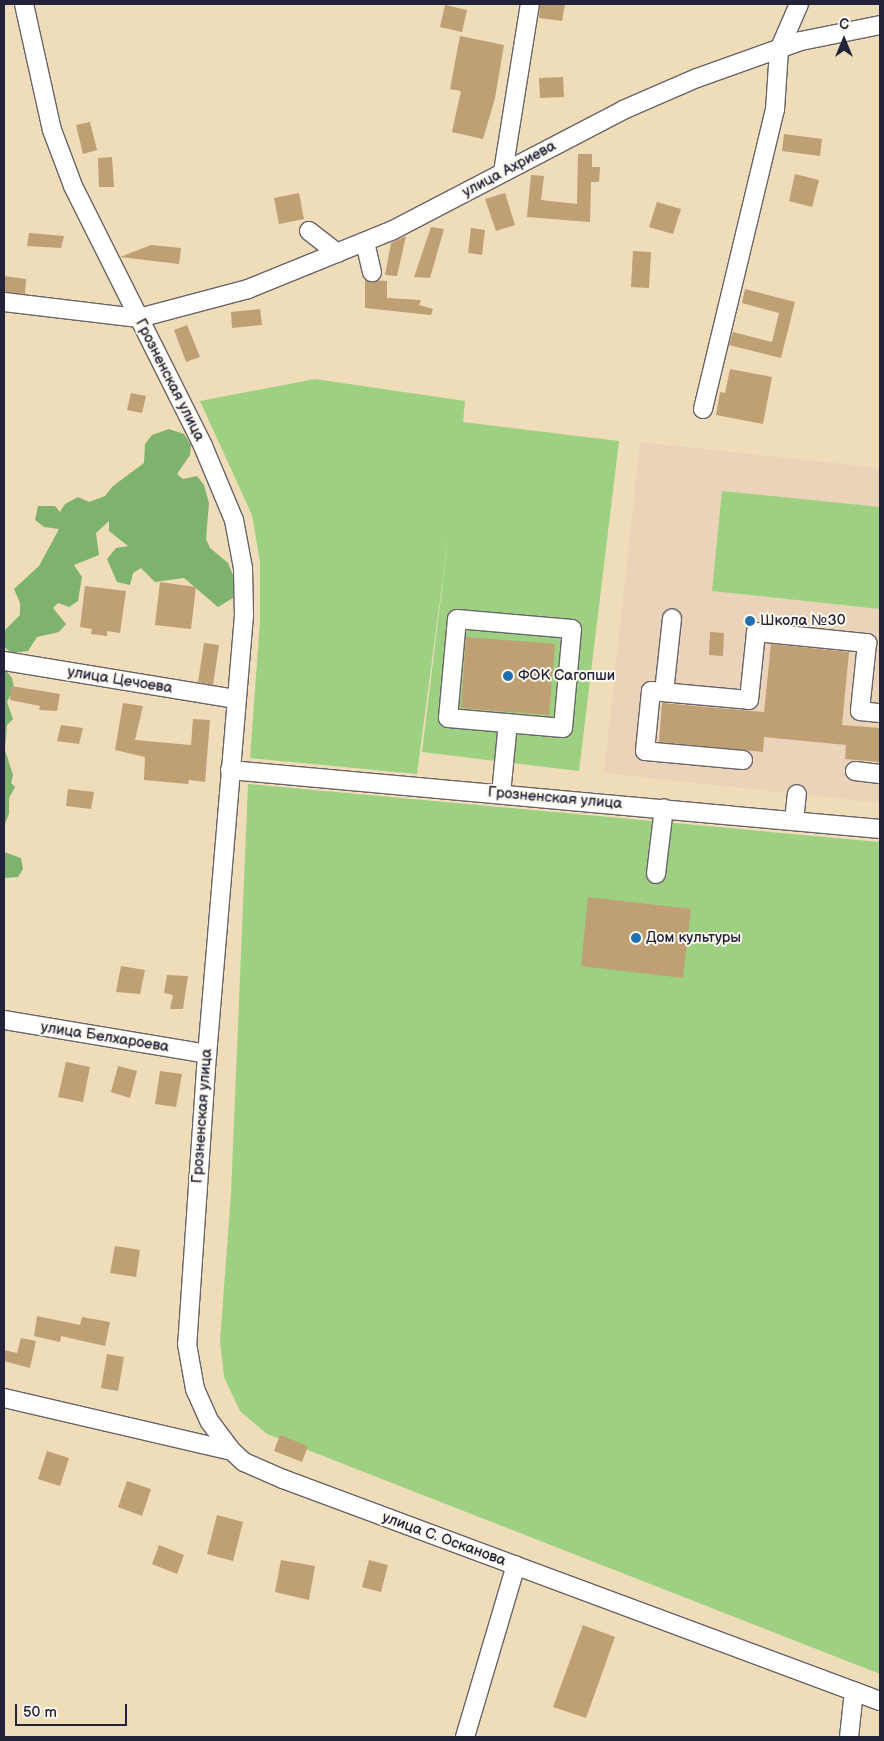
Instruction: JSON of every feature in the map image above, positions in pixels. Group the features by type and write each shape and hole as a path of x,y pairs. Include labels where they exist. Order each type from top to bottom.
{"street":[{"name":"Грозненская улица","path":"24,4 52,130 62,158 73,186 203,446 234,520 243,568 244,615 235,699 207,1054 187,1344 195,1389 210,1422 232,1452"},
{"path":"502,172 530,4"},
{"path":"703,409 775,110 779,50 799,4"},
{"name":"улица Ахриева","path":"139,318 248,289 365,242 623,110 697,78 829,34 880,25"},
{"path":"309,231 337,253"},
{"path":"365,242 372,272"},
{"path":"4,302 139,318"},
{"path":"664,692 672,618"},
{"path":"457,619 572,629 563,728 508,723 448,718 457,619"},
{"path":"743,760 645,751 651,691 749,700 756,632 867,643 860,711 880,713"},
{"name":"улица Цечоева","path":"4,661 235,699"},
{"path":"501,794 508,723"},
{"name":"Грозненская улица","path":"230,770 880,829"},
{"path":"855,771 880,774"},
{"path":"794,821 797,794"},
{"path":"656,874 664,808"},
{"name":"улица Белхароева","path":"4,1020 207,1054"},
{"name":"улица С. Осканова","path":"4,1398 232,1452 244,1462 282,1479 880,1701"},
{"path":"465,1737 516,1565"},
{"path":"849,1737 854,1691"}],"shaded area":[{"name":"Школа №30","path":"640,442 880,468 880,803 604,773"}],"green space":[{"path":"315,379 465,401 463,422 619,441 579,771 422,752 449,531 417,774 250,758 260,621 260,562 252,515 200,401"},
{"path":"169,429 184,434 191,445 190,455 177,474 183,479 197,476 204,485 209,503 206,539 210,548 228,563 233,575 233,598 218,607 184,578 155,582 141,568 133,573 130,585 117,582 107,559 116,548 128,546 109,531 109,521 96,533 99,555 74,565 82,577 78,601 69,607 58,603 53,608 66,624 59,632 37,637 28,651 12,653 4,647 4,631 20,615 20,603 14,589 39,566 59,529 44,527 35,520 38,506 55,506 60,512 65,504 78,497 89,502 105,496 113,486 144,463 145,444 152,435"},
{"path":"722,491 880,507 880,609 712,591"},
{"path":"4,668 12,678 14,688 7,702 13,719 7,725 5,750 13,775 11,783 15,787 9,798 9,814 4,826"},
{"path":"248,784 880,842 880,1674 267,1434 240,1411 224,1377 220,1341 231,1194"},
{"path":"4,852 21,858 23,869 18,877 4,878"}],"building":[{"path":"540,4 565,4 562,21 539,18"},
{"path":"445,5 467,10 462,32 440,27"},
{"path":"460,36 504,45 495,98 483,139 452,132 461,91 450,89"},
{"path":"563,77 564,97 540,98 539,78"},
{"path":"90,122 97,150 83,154 76,125"},
{"path":"784,134 822,139 820,156 782,151"},
{"path":"578,154 592,154 592,167 600,167 599,182 591,182 590,222 527,217 531,175 544,176 541,200 577,204"},
{"path":"112,157 114,187 99,187 98,158"},
{"path":"795,174 819,180 812,207 789,201"},
{"path":"299,193 304,219 279,224 274,198"},
{"path":"505,193 515,225 496,231 485,199"},
{"path":"657,202 681,209 673,234 649,227"},
{"path":"431,227 444,229 430,278 414,277"},
{"path":"471,228 485,230 482,255 468,253"},
{"path":"29,233 64,236 61,248 27,246"},
{"path":"406,236 397,276 385,275 391,243"},
{"path":"151,245 181,248 179,264 120,257"},
{"path":"633,251 651,252 649,288 631,287"},
{"path":"4,276 26,279 25,294 4,292"},
{"path":"365,280 387,281 387,298 421,300 419,305 433,309 431,315 365,308"},
{"path":"745,289 795,302 781,358 729,345 733,332 772,342 779,313 742,303"},
{"path":"260,309 262,325 232,328 231,312"},
{"path":"187,325 200,357 186,362 174,330"},
{"path":"730,369 772,377 763,424 716,415 720,392 725,393"},
{"path":"131,393 146,396 142,413 127,410"},
{"path":"160,582 196,587 191,629 155,625"},
{"path":"85,586 126,591 120,633 107,631 107,636 91,634 92,629 80,627"},
{"path":"710,632 724,633 723,656 709,655"},
{"name":"ФОК Сагопши","path":"466,637 555,644 549,715 461,708"},
{"path":"204,643 219,645 213,685 198,682"},
{"path":"771,644 849,652 842,725 880,728 880,762 845,759 846,745 764,737 763,752 659,742 662,703 764,712"},
{"path":"11,686 60,694 57,711 39,710 40,706 10,700"},
{"path":"123,703 143,706 135,740 191,745 193,719 210,720 205,782 189,780 188,784 144,780 145,757 115,750"},
{"path":"61,725 83,728 79,744 57,741"},
{"path":"68,789 94,792 91,809 66,806"},
{"name":"Дом культуры","path":"588,897 691,909 683,978 581,966"},
{"path":"121,966 145,970 140,994 116,992"},
{"path":"167,975 188,976 183,1009 170,1009 173,995 164,993"},
{"path":"66,1062 90,1067 83,1102 58,1097"},
{"path":"118,1066 137,1071 130,1098 111,1092"},
{"path":"160,1071 182,1074 176,1107 155,1104"},
{"path":"115,1246 140,1250 136,1277 110,1273"},
{"path":"37,1316 80,1325 82,1317 110,1322 105,1346 61,1336 60,1342 34,1336"},
{"path":"21,1338 36,1341 30,1368 4,1361 4,1350 17,1353"},
{"path":"107,1354 124,1357 118,1391 101,1388"},
{"path":"280,1435 308,1446 302,1462 274,1451"},
{"path":"47,1451 69,1458 60,1486 38,1479"},
{"path":"127,1481 151,1489 142,1516 118,1507"},
{"path":"217,1515 243,1522 233,1561 207,1554"},
{"path":"159,1545 184,1555 177,1574 152,1564"},
{"path":"281,1560 315,1566 309,1600 275,1592"},
{"path":"369,1560 388,1565 381,1592 362,1587"},
{"path":"583,1625 615,1637 586,1718 553,1707"}],"place":[{"name":"Школа №30","path":"750,621"},
{"name":"ФОК Сагопши","path":"508,676"},
{"name":"Дом культуры","path":"636,938"}]}
